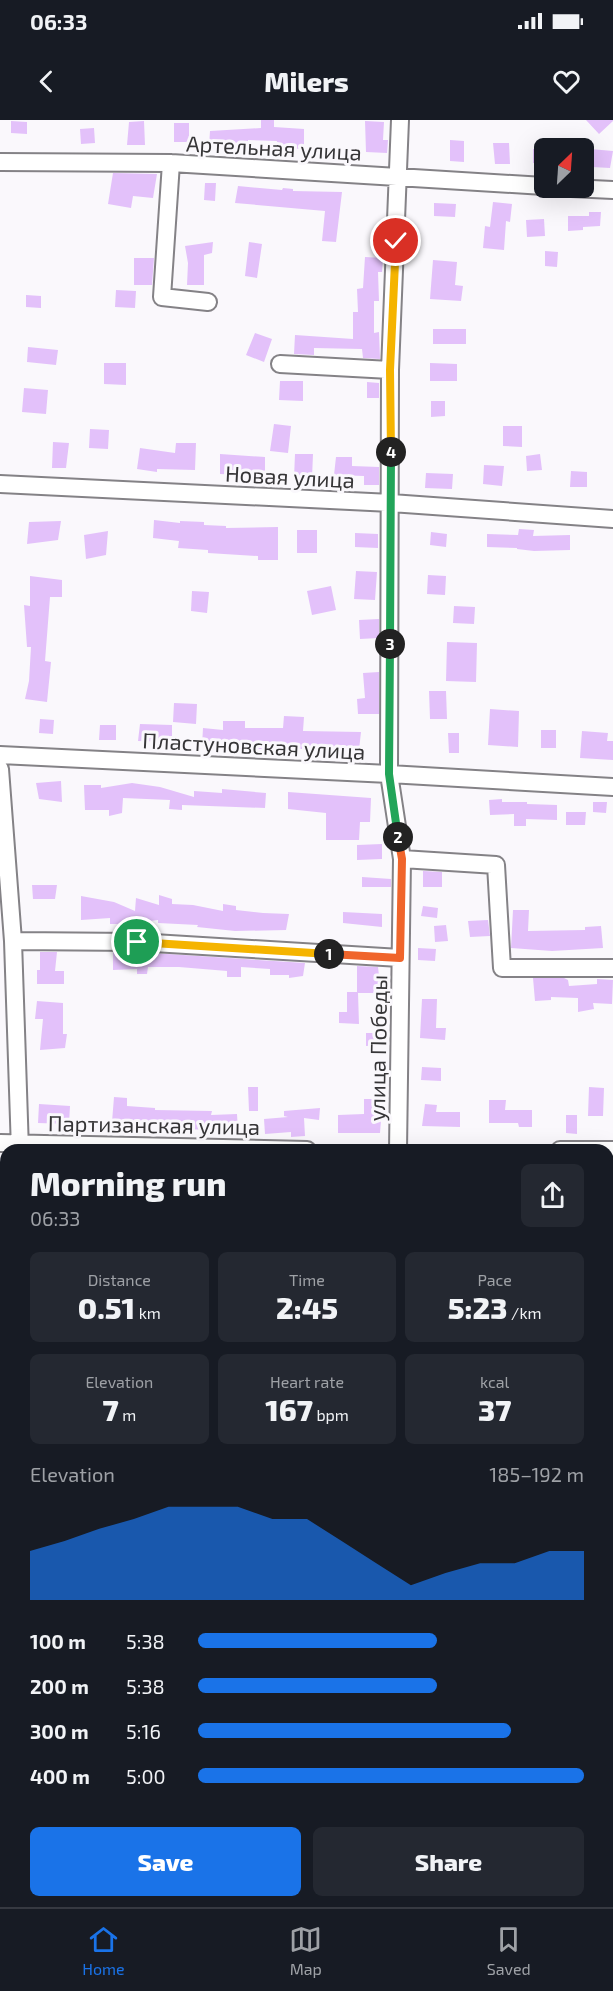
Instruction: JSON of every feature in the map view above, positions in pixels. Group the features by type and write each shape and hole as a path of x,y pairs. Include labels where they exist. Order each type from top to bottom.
{"street":[{"name":"улица Победы","path":"398,1144 402,859 389,774 390,370 400,120"},
{"name":"Артельная улица","path":"0,162 171,163 534,185"},
{"path":"171,163 162,297 208,302"},
{"path":"594,189 613,190"},
{"path":"280,364 390,370"},
{"name":"Новая улица","path":"0,484 391,503 613,519"},
{"name":"Пластуновская улица","path":"0,755 389,774 613,788"},
{"path":"0,769 13,941 20,1144"},
{"path":"402,859 496,865 502,968 613,968"},
{"path":"13,941 137,942 400,958"}],"building":[{"path":"261,120 274,120 274,127 304,129 304,149 276,148 277,141 248,140 248,147 209,146 210,131 261,128"},
{"path":"586,120 613,120 613,121 599,134"},
{"path":"11,121 27,122 27,134 11,133"},
{"path":"144,121 145,145 127,145 129,122"},
{"path":"365,121 384,122 383,140 388,140 387,153 366,152"},
{"path":"174,123 189,123 189,142 174,142"},
{"path":"94,128 95,143 81,144 80,129"},
{"path":"450,140 464,141 464,162 450,161"},
{"path":"493,143 509,143 510,164 495,164"},
{"path":"594,149 613,151 610,168 594,167"},
{"path":"113,173 157,174 153,198 133,196 131,208 108,204"},
{"path":"205,183 216,183 215,201 204,200"},
{"path":"238,186 282,190 283,188 293,189 293,191 342,192 336,242 322,241 325,211 235,203"},
{"path":"493,202 512,204 510,222 506,221 504,250 483,248 485,226 490,227"},
{"path":"434,203 456,204 455,217 434,216"},
{"path":"589,212 601,212 600,226 568,231 568,216 589,216"},
{"path":"544,219 545,236 527,237 526,220"},
{"path":"213,242 212,253 204,255 204,285 187,285 188,263 185,246"},
{"path":"249,242 262,244 257,278 245,276"},
{"path":"545,251 558,252 557,267 545,266"},
{"path":"365,257 383,258 382,272 378,272 379,301 374,301 374,333 379,332 380,359 363,358 362,349 314,348 314,355 294,354 295,335 353,339 353,312 358,312 357,289 363,288"},
{"path":"134,258 154,258 152,285 134,285"},
{"path":"433,260 457,262 455,285 463,286 461,301 430,299"},
{"path":"116,290 136,291 135,308 115,307"},
{"path":"26,295 41,296 41,308 26,307"},
{"path":"433,329 466,329 466,344 433,344"},
{"path":"255,333 272,339 264,362 246,355"},
{"path":"28,347 58,350 56,365 27,362"},
{"path":"104,363 126,363 126,385 104,384"},
{"path":"430,363 457,364 457,381 430,381"},
{"path":"280,381 303,381 303,401 279,400"},
{"path":"367,382 379,383 379,398 367,398"},
{"path":"24,388 48,390 46,414 22,412"},
{"path":"431,401 445,401 445,416 431,417"},
{"path":"274,424 291,426 288,453 270,451"},
{"path":"503,426 522,426 522,447 503,446"},
{"path":"90,429 109,430 108,449 89,448"},
{"path":"53,442 69,443 66,468 52,468"},
{"path":"176,443 196,443 195,470 157,469 157,472 137,469 140,448 175,453"},
{"path":"220,454 265,457 265,476 220,474"},
{"path":"295,454 313,454 312,478 294,478"},
{"path":"540,454 542,470 527,471 526,456"},
{"path":"336,457 352,457 352,466 379,467 379,485 364,485 364,476 334,475"},
{"path":"484,465 504,466 502,486 483,484"},
{"path":"571,471 587,472 587,487 570,487"},
{"path":"426,473 453,474 452,489 425,488"},
{"path":"154,520 180,523 180,521 204,522 204,525 226,526 226,528 278,527 278,560 258,560 258,556 208,553 208,550 178,548 179,541 153,538"},
{"path":"61,521 58,540 27,544 29,522"},
{"path":"519,529 534,530 533,536 570,535 570,550 534,551 487,547 487,534 518,535"},
{"path":"297,530 317,530 317,553 297,553"},
{"path":"108,531 106,555 86,559 84,535"},
{"path":"431,532 447,534 446,547 430,545"},
{"path":"355,533 378,534 378,548 355,547"},
{"path":"356,571 377,572 375,600 354,599"},
{"path":"428,575 446,576 445,595 427,594"},
{"path":"30,576 62,580 62,597 50,597 45,661 51,662 47,702 25,699 29,681 31,647 27,647 24,605 30,606"},
{"path":"331,586 336,610 312,615 307,591"},
{"path":"192,591 209,592 207,613 191,611"},
{"path":"454,606 475,607 474,624 453,623"},
{"path":"379,619 379,638 360,639 359,620"},
{"path":"447,642 477,643 476,682 446,681"},
{"path":"379,672 379,714 358,714 357,699 365,698 363,673"},
{"path":"429,691 446,691 447,719 430,719"},
{"path":"174,703 197,704 196,724 173,722"},
{"path":"490,709 519,711 518,747 488,745"},
{"path":"284,716 304,717 303,731 361,732 359,750 302,745 302,749 272,746 272,749 255,749 255,744 202,746 203,728 223,730 223,721 245,721 245,728 283,728"},
{"path":"40,719 54,720 53,734 39,733"},
{"path":"140,724 172,725 172,742 138,741"},
{"path":"100,725 116,725 116,740 99,740"},
{"path":"541,730 556,730 556,748 541,748"},
{"path":"582,731 608,733 607,741 613,741 613,760 580,758"},
{"path":"448,733 459,733 459,753 449,753"},
{"path":"61,781 62,802 39,799 36,783"},
{"path":"132,783 160,787 194,797 194,791 222,793 222,789 266,793 265,808 182,805 182,810 169,809 170,800 123,798 122,813 109,816 109,810 85,810 84,785 101,785 101,788"},
{"path":"288,792 371,798 370,822 360,822 359,840 326,840 326,813 288,809"},
{"path":"502,799 502,802 557,805 557,820 526,819 526,826 514,826 514,814 490,815 489,800"},
{"path":"593,802 607,802 606,813 593,812"},
{"path":"566,812 586,812 585,825 566,825"},
{"path":"382,844 382,859 357,860 357,845"},
{"path":"423,871 442,872 442,887 423,887"},
{"path":"362,877 391,879 391,887 362,887"},
{"path":"32,885 57,885 55,899 33,899"},
{"path":"159,895 172,899 172,904 193,905 223,911 223,904 236,906 236,910 289,914 286,930 235,931 197,927 198,925 158,923 158,920 110,924 110,918 81,920 81,896 114,902 135,911 136,898 159,905"},
{"path":"423,906 438,908 437,918 421,916"},
{"path":"513,910 529,910 528,931 585,930 585,927 601,926 603,948 552,951 511,948"},
{"path":"343,912 382,914 382,927 343,923"},
{"path":"488,920 490,936 470,937 468,921"},
{"path":"446,925 448,941 435,942 434,926"},
{"path":"418,948 436,949 435,961 418,960"},
{"path":"40,952 57,952 55,971 64,971 64,984 37,984"},
{"path":"113,952 305,963 303,976 289,978 289,975 270,975 270,969 241,967 241,977 227,977 227,971 179,967 148,967 147,974 137,974 137,969 113,970"},
{"path":"357,966 378,967 381,993 358,993 359,1024 339,1023 339,1012 347,1012 347,992 357,992"},
{"path":"533,978 564,978 568,980 569,986 597,984 597,979 613,980 612,1004 593,1003 594,1009 578,1012 578,998 551,997 551,1000 535,1001"},
{"path":"422,999 437,999 436,1028 446,1028 445,1040 420,1038"},
{"path":"37,1001 63,1003 63,1034 67,1034 65,1048 40,1050 43,1019 35,1019"},
{"path":"366,1033 382,1033 383,1045 366,1046"},
{"path":"422,1067 441,1068 441,1081 421,1080"},
{"path":"248,1087 258,1087 258,1111 249,1111"},
{"path":"589,1087 604,1088 603,1116 588,1116"},
{"path":"114,1097 127,1098 127,1106 155,1108 155,1110 212,1111 211,1115 237,1114 238,1131 168,1130 168,1127 112,1122"},
{"path":"364,1099 380,1099 380,1133 338,1133 338,1115 364,1114"},
{"path":"489,1100 506,1100 505,1110 532,1110 532,1127 519,1127 518,1123 489,1123"},
{"path":"39,1104 70,1106 69,1124 38,1123"},
{"path":"425,1104 437,1105 436,1112 460,1112 460,1127 422,1126"},
{"path":"320,1108 319,1120 304,1118 305,1136 291,1137 291,1132 265,1134 264,1119 288,1117 284,1116 284,1111"},
{"path":"566,1115 577,1115 577,1134 566,1133"}],"route":[{"path":"137,942 400,958 402,859 389,774 390,370 396,241"}]}
